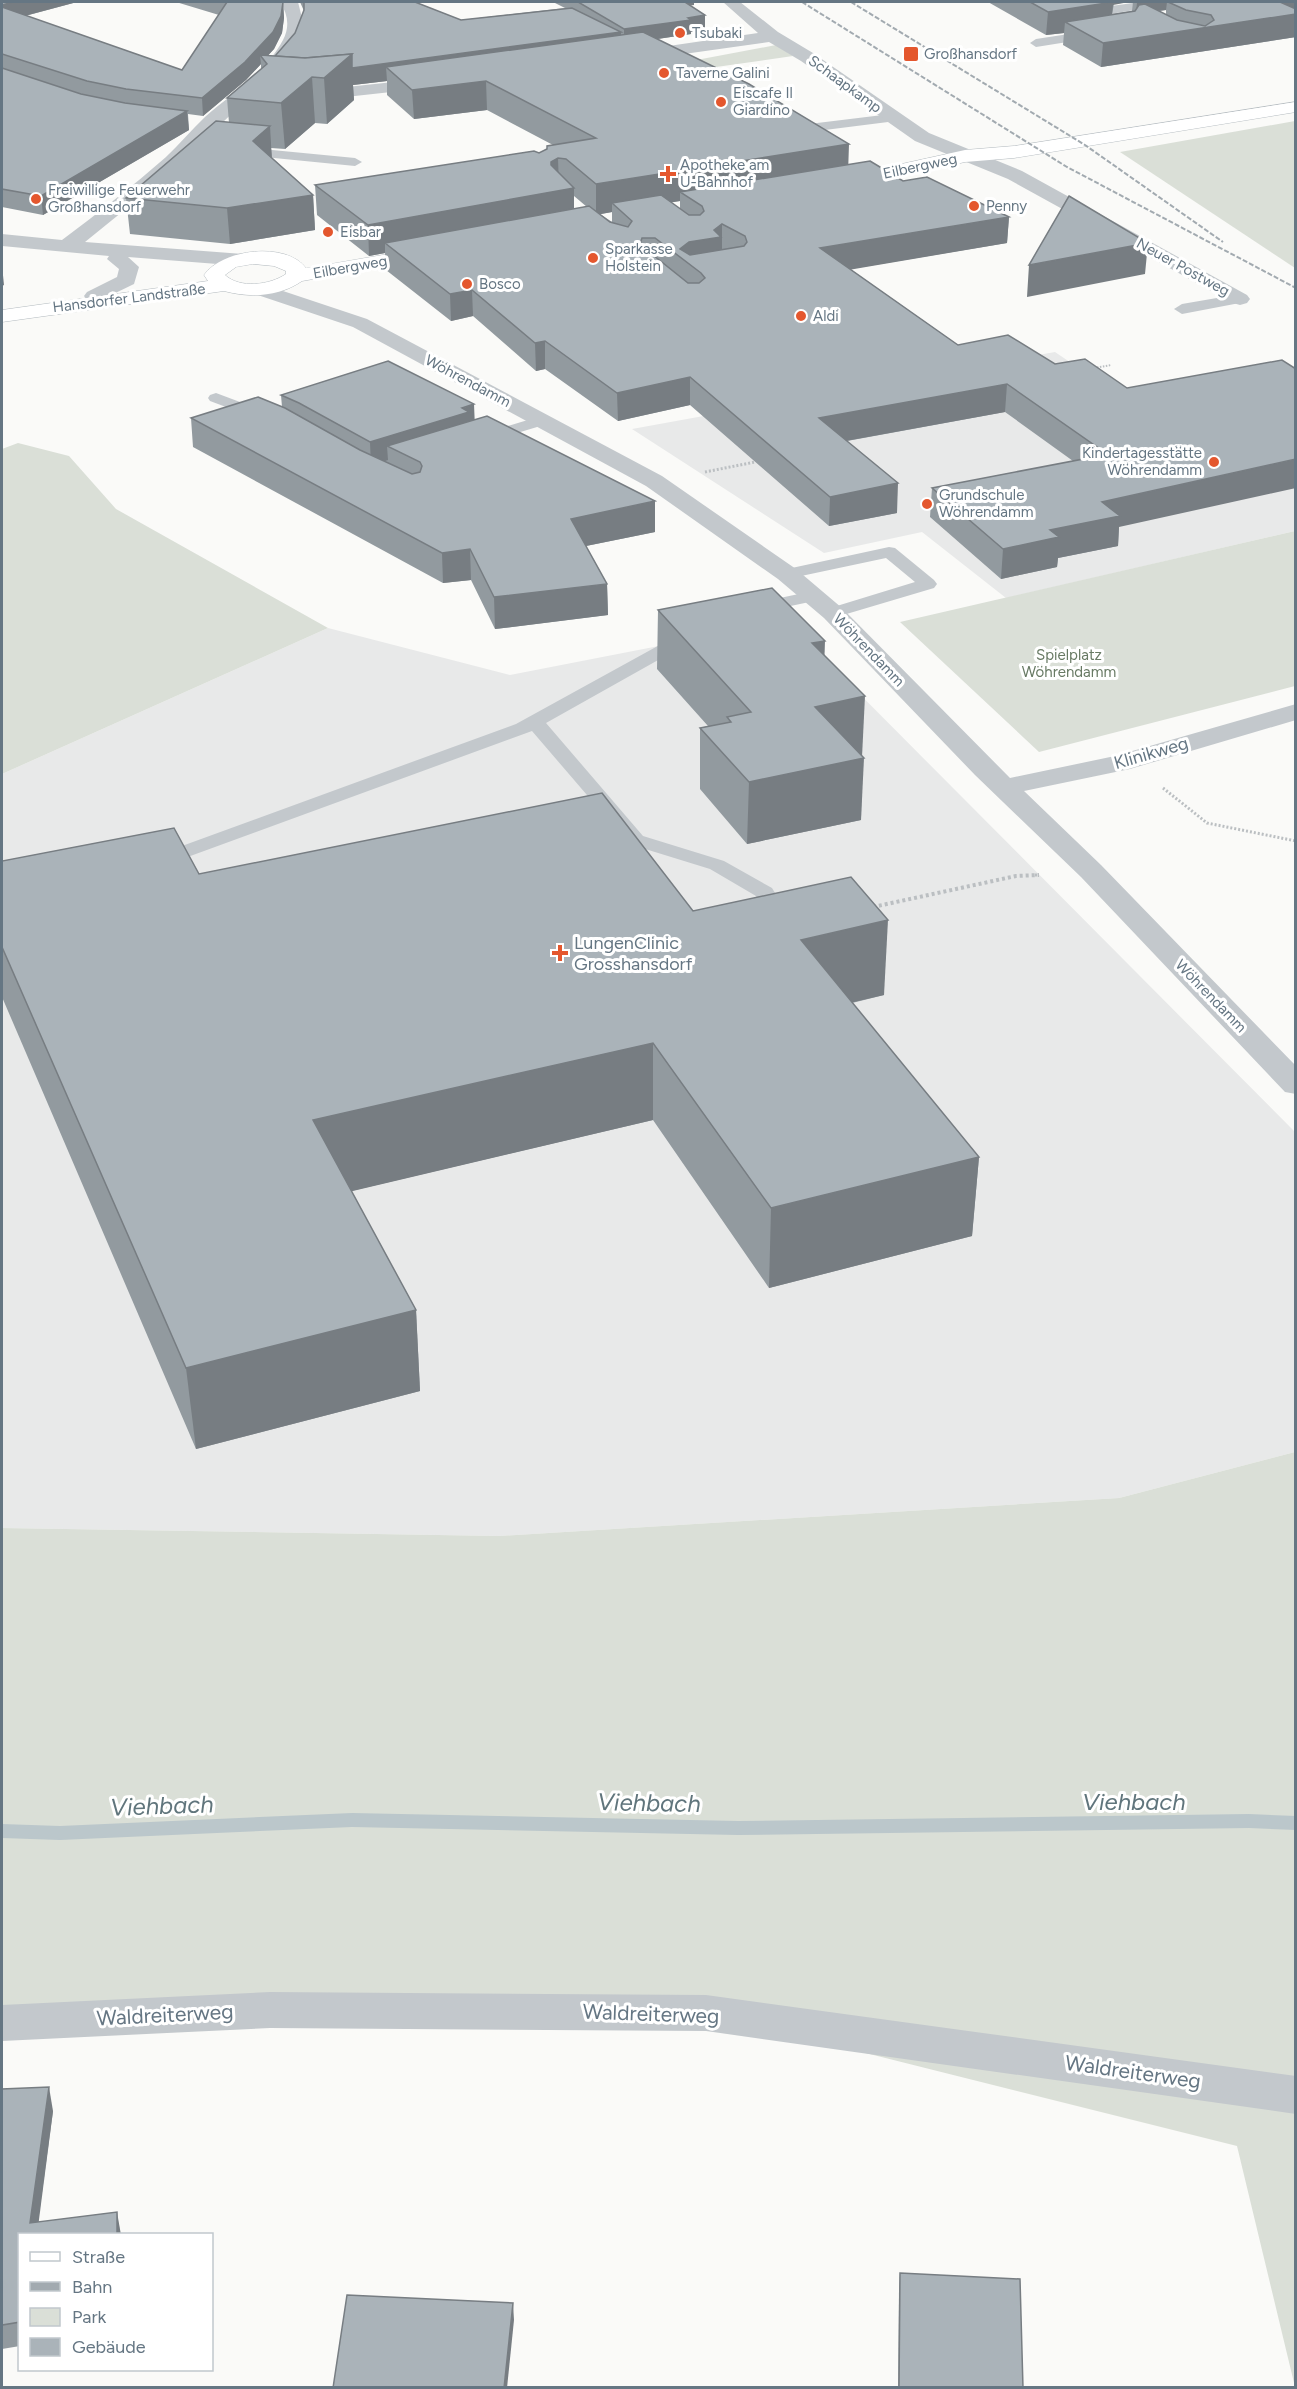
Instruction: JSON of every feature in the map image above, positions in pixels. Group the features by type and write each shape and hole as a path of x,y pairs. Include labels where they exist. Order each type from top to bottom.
{"main road":[{"name":"Eilbergweg","path":"827,185 965,156 1026,150 1296,107"},
{"name":"Eilbergweg","path":"291,273 444,247"},
{"name":"Wöhrendamm","path":"271,259 291,273 278,286 259,289 218,278 225,265 243,260 271,259"},
{"name":"Hansdorfer Landstraße","path":"34,310 94,296 218,278"},
{"name":"Hansdorfer Landstraße","path":"2,316 218,278"}],"street":[{"path":"65,247 110,214 187,147 208,124 248,92 277,61 292,38 296,26 291,4 288,2"},
{"name":"Schaapkamp","path":"731,2 772,36 807,57 891,118 922,137 965,156"},
{"path":"1087,2 1125,20 1162,9"},
{"path":"621,58 772,36"},
{"path":"291,95 343,94 443,81"},
{"path":"248,92 271,94"},
{"path":"189,122 208,124"},
{"name":"Neuer Postweg","path":"965,156 1015,175 1240,299"},
{"name":"Wöhrendamm","path":"2,240 89,250 130,250 243,260"},
{"name":"Wöhrendamm","path":"89,250 117,259 218,278"},
{"path":"94,296 127,280 129,267 117,259"},
{"name":"Wöhrendamm","path":"291,273 343,308 360,323"},
{"name":"Wöhrendamm","path":"259,289 360,323 654,482 787,574 823,604 1091,871 1296,1085"},
{"name":"Klinikweg","path":"1006,788 1127,759 1296,712"},
{"name":"Waldreiterweg","path":"2,2023 270,2010 706,2013 1296,2095"}],"lane":[{"path":"1036,43 1106,33"},
{"path":"809,128 891,118"},
{"path":"187,147 355,162"},
{"path":"1182,309 1240,299"},
{"path":"216,398 271,420"},
{"path":"466,444 541,421"},
{"path":"739,614 756,608 823,604 928,584 889,552 787,574"},
{"path":"137,868 535,722 674,641 702,629"},
{"path":"535,722 637,849 717,865 765,892 772,906 762,921 741,926"}],"path":[{"path":"1092,368 1111,365"},
{"path":"1127,759 1207,823 1296,841"},
{"path":"865,909 1016,876 1091,871"}],"shaded area":[{"name":"Grundschule Wöhrendamm","path":"1055,352 1138,408 1295,378 1295,531 1006,598 922,532 824,553 632,429"},
{"name":"LungenClinic Grosshansdorf","path":"787,621 1295,1132 1295,1452 1119,1498 499,1536 2,1528 2,774 328,628 510,675"}],"green space":[{"path":"776,45 793,56 702,69 691,61"},
{"path":"1295,121 1295,268 1120,152"},
{"path":"18,443 69,456 116,509 328,628 2,774 2,449"},
{"name":"Spielplatz Wöhrendamm","path":"1295,531 1295,686 1039,752 900,622"},
{"path":"1295,1452 1295,2387 1237,2146 706,2013 270,2010 2,2023 2,1528 499,1536 1119,1498"}],"building":[{"path":"227,2 283,2 281,16 273,32 245,62 202,98 126,89 87,81 2,54 2,7 182,70"},
{"path":"304,2 415,2 461,20 572,8 621,32 352,68 352,54 305,58 275,56 295,33 304,10"},
{"path":"578,2 685,2 705,15 688,18 691,20 624,29"},
{"path":"1030,2 1113,2 1048,12"},
{"path":"1168,2 1280,2 1296,9 1296,14 1103,43 1065,22 1135,11 1139,5 1145,4 1177,20 1205,26 1214,20 1211,15 1186,10"},
{"path":"643,32 749,84 849,144 596,184 566,159 558,158 551,162 551,165 574,188 368,225 315,185 534,151 539,153 547,149 547,146 596,138 486,81 412,90 386,67"},
{"path":"352,54 324,78 312,77 281,103 227,98 267,64 260,55 305,58"},
{"path":"2,68 81,94 125,103 187,111 41,196 2,189"},
{"path":"216,121 270,126 253,141 313,195 227,208 126,198"},
{"path":"870,161 903,181 927,177 1009,217 820,248 958,345 1008,335 1055,364 1085,359 1127,388 1282,360 1296,369 1296,459 1102,502 1120,516 1050,530 1059,537 1003,549 932,488 1104,455 1093,448 1097,447 1007,384 819,418 898,483 830,497 690,377 617,393 545,341 535,343 472,290 450,294 385,243 589,206 610,222 628,227 632,221 612,203 661,195 689,215 700,215 704,211 702,206 680,192","holes":["722,224 745,236 747,242 744,246 690,255 680,249 689,242 721,237 714,230","642,238 655,238 705,278 699,283 688,283 643,247 640,244"]},
{"path":"1069,196 1148,243 1029,265"},
{"path":"388,361 474,404 462,408 469,412 370,442 281,395"},
{"path":"258,397 285,408 360,450 412,474 420,472 422,466 420,462 387,446 487,416 655,501 571,519 607,584 494,597 470,549 442,553 191,418"},
{"path":"772,588 825,641 812,643 865,696 815,707 864,758 749,782 700,728 731,722 727,717 751,712 658,610"},
{"path":"602,793 693,911 851,877 888,920 801,940 979,1157 771,1208 653,1043 313,1120 416,1310 186,1368 2,947 2,861 174,828 199,874"},
{"path":"49,2087 30,2223 117,2212 117,2233 18,2233 18,2322 2,2325 2,2089"},
{"path":"900,2273 1020,2279 1023,2388 899,2388"},
{"path":"347,2295 513,2303 504,2388 333,2388"}],"waterway":[{"name":"Viehbach","path":"2,1831 60,1833 352,1820 738,1828 1249,1821 1296,1823"}],"railway":[{"path":"802,2 1067,167 1296,288"},
{"path":"851,2 1085,145 1223,242"}],"place":[{"name":"Tsubaki","path":"680,33"},
{"name":"Großhansdorf","path":"911,54"},
{"name":"Taverne Galini","path":"664,73"},
{"name":"Eiscafe Il Giardino","path":"721,102"},
{"name":"Apotheke am U-Bahnhof","path":"668,174"},
{"name":"Freiwillige Feuerwehr Großhansdorf","path":"36,199"},
{"name":"Penny","path":"974,206"},
{"name":"Eisbar","path":"328,232"},
{"name":"Sparkasse Holstein","path":"593,258"},
{"name":"Bosco","path":"467,284"},
{"name":"Aldi","path":"801,316"},
{"name":"Kindertagesstätte Wöhrendamm","path":"1214,462"},
{"name":"Grundschule Wöhrendamm","path":"927,504"},
{"name":"LungenClinic Grosshansdorf","path":"560,953"}]}
